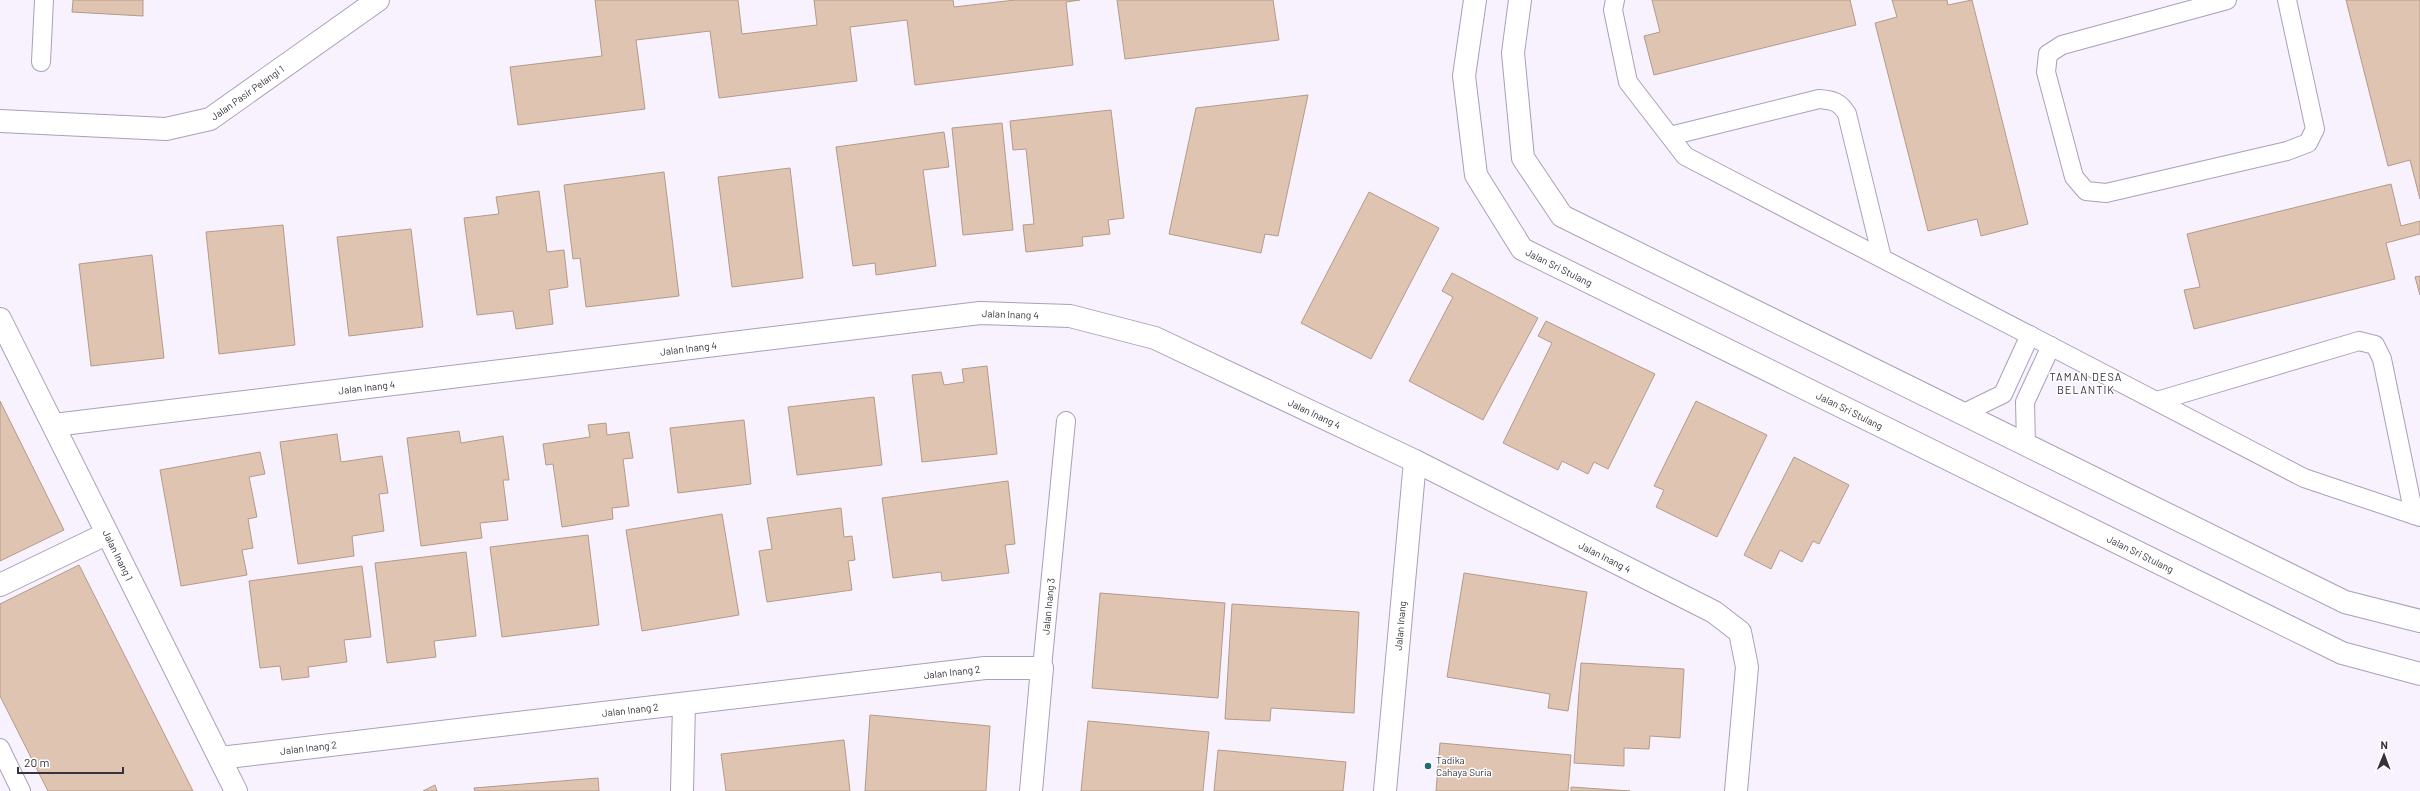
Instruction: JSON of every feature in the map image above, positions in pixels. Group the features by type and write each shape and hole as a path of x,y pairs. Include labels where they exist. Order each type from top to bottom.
{"street":[{"name":"Jalan Pasir Pelangi 1","path":"0,121 166,129 210,119 378,0"},
{"name":"Jalan Sri Stulang","path":"1475,0 1464,76 1476,176 1522,248 2342,653 2420,674"},
{"path":"1520,0 1513,53 1523,158 1562,216 2345,602 2420,621"},
{"name":"Jalan Inang 4","path":"54,424 980,313 1070,316 1155,338 1415,461 1714,612 1740,632 1747,667 1736,791"},
{"name":"Jalan Inang 1","path":"0,319 54,424 106,534 236,791"},
{"name":"Jalan Inang","path":"1385,791 1415,461"},
{"path":"0,586 106,534"},
{"name":"Jalan Inang 2","path":"220,758 985,668 1042,668"},
{"name":"Jalan Inang 3","path":"1031,791 1042,668"},
{"path":"682,791 684,704"}],"lane":[{"path":"41,62 44,0"},
{"path":"1615,0 1613,10 1628,82 1685,156 2304,478 2417,516"},
{"path":"2227,0 2062,45 2048,54 2046,72 2074,177 2086,191 2106,194 2288,151 2308,143 2315,129 2287,0"},
{"path":"1670,136 1819,99 1831,100 1841,104 1847,114 1882,258"},
{"path":"1964,413 2003,394 2030,336"},
{"path":"2157,401 2359,341 2375,345 2382,359 2417,516"},
{"path":"2026,444 2024,402 2051,346"},
{"name":"Jalan Inang 3","path":"1042,668 1066,421"},
{"path":"0,748 21,791"}],"building":[{"path":"73,0 143,0 143,16 72,12"},
{"path":"595,0 738,0 742,34 817,25 814,0 953,0 954,7 1015,0 1080,0 1066,2 1073,65 915,85 907,20 850,27 857,81 719,98 710,31 636,40 645,109 518,125 510,67 602,56"},
{"path":"1117,0 1273,0 1279,40 1125,59"},
{"path":"1652,0 1850,0 1856,25 1654,75 1644,36 1660,32"},
{"path":"1892,0 1947,0 1948,5 1972,0 2028,224 1981,236 1977,219 1928,231 1875,23 1897,17"},
{"path":"2346,0 2420,0 2420,199 2410,160 2388,166"},
{"path":"1308,95 1278,236 1265,234 1261,253 1169,234 1196,108"},
{"path":"1111,110 1124,218 1108,220 1110,234 1082,237 1083,246 1026,252 1023,225 1034,224 1026,149 1013,150 1010,121"},
{"path":"1002,123 1013,230 963,235 952,128"},
{"path":"944,132 949,167 923,170 936,266 876,275 875,263 853,266 836,147"},
{"path":"790,168 803,278 732,287 718,177"},
{"path":"664,172 679,296 586,307 580,258 573,259 564,185"},
{"path":"2391,184 2401,226 2420,221 2420,234 2386,243 2395,279 2194,329 2184,290 2200,287 2187,234"},
{"path":"539,191 547,252 564,250 568,287 549,290 553,324 516,329 513,311 477,315 464,218 499,214 496,197"},
{"path":"1369,192 1439,228 1371,359 1301,323"},
{"path":"283,225 295,345 219,354 206,232"},
{"path":"411,229 423,327 349,336 337,237"},
{"path":"152,255 164,358 91,366 79,264"},
{"path":"1452,273 1538,318 1483,420 1409,381 1453,297 1442,291"},
{"path":"2420,276 2420,295 2415,277"},
{"path":"1546,321 1655,374 1608,469 1594,462 1588,474 1562,461 1558,470 1503,443 1552,343 1538,336"},
{"path":"987,366 997,454 922,462 912,375 941,372 944,385 964,382 962,369"},
{"path":"874,397 882,465 797,475 788,407"},
{"path":"0,401 64,530 0,561"},
{"path":"1696,401 1767,435 1717,537 1656,507 1664,490 1654,486"},
{"path":"744,420 751,484 678,493 670,428"},
{"path":"606,423 607,435 629,432 633,458 623,459 629,506 612,508 613,519 562,527 553,464 546,465 543,444 590,437 588,425"},
{"path":"459,431 461,443 503,436 509,480 503,480 508,520 480,523 482,538 421,546 407,438"},
{"path":"337,434 341,462 382,456 388,493 379,494 384,531 352,536 354,556 298,564 280,442"},
{"path":"260,452 265,474 249,477 257,517 248,519 253,548 242,550 247,575 181,586 160,470"},
{"path":"1794,457 1849,485 1819,544 1813,541 1802,562 1780,550 1771,569 1744,555"},
{"path":"1008,481 1015,544 1005,545 1009,573 942,581 941,572 893,578 882,498"},
{"path":"841,508 844,537 852,536 855,560 848,561 852,590 767,602 759,551 772,549 767,518"},
{"path":"722,514 739,615 642,631 626,530"},
{"path":"588,535 599,625 502,637 490,547"},
{"path":"466,552 476,636 434,641 436,657 387,663 375,563"},
{"path":"79,565 193,791 48,791 0,696 0,604"},
{"path":"362,566 371,637 344,640 347,662 308,667 309,677 282,680 280,666 260,668 249,581"},
{"path":"1464,573 1587,592 1568,711 1548,708 1550,694 1447,677"},
{"path":"1100,593 1225,603 1218,698 1092,688"},
{"path":"1232,604 1359,612 1354,713 1271,708 1270,721 1225,719"},
{"path":"1581,663 1684,669 1680,738 1650,736 1649,749 1624,748 1624,766 1574,763"},
{"path":"870,715 990,726 986,791 865,791"},
{"path":"1088,721 1209,732 1203,791 1081,791"},
{"path":"844,740 850,791 726,791 721,754"},
{"path":"1440,743 1571,755 1568,791 1436,791"},
{"path":"1218,750 1346,762 1343,791 1214,791"},
{"path":"598,778 599,791 475,791 474,788"},
{"path":"435,785 437,791 423,791"},
{"path":"1571,787 1630,791 1571,791"}],"place":[{"name":"Tadika Cahaya Suria","path":"1428,766"}],"district":[{"name":"TAMAN DESA BELANTIK","path":"2086,383"}]}
